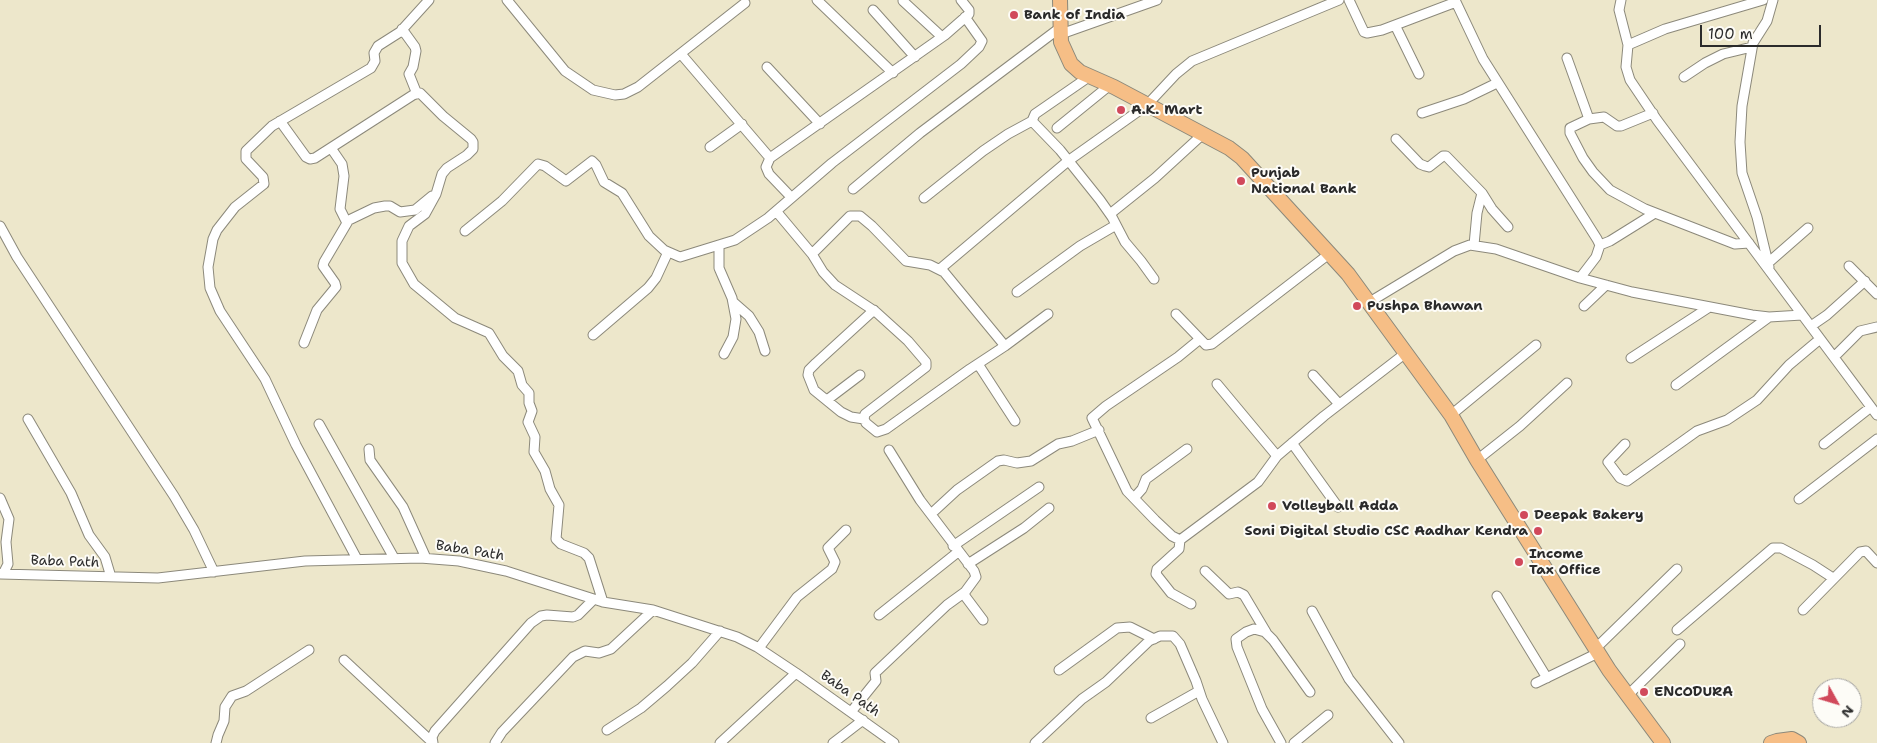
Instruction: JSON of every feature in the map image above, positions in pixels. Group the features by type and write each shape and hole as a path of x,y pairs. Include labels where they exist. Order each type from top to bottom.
{"main road":[{"path":"1060,0 1061,42 1071,64 1080,72 1110,85 1229,148 1242,158 1348,274 1451,414 1477,460 1597,651 1627,696 1663,743"},
{"path":"1771,743 1792,739 1799,743"}],"street":[{"path":"357,559 296,445 265,379 213,298 208,279 211,248 217,230 235,207 261,188 265,181 264,177 246,159 246,151 265,131 280,121 371,68 374,65 376,49 402,29 429,0"},
{"path":"506,0 565,71 599,92 615,96 632,91 745,3"},
{"path":"817,0 893,73"},
{"path":"791,197 769,174 766,167 770,158 942,38 969,14 969,10 961,0"},
{"path":"853,189 920,133 1061,31 1157,0"},
{"path":"940,269 953,256 1068,161 1147,105 1176,74 1192,61 1339,0"},
{"path":"1349,0 1364,32 1372,32 1395,25 1456,1 1483,59 1598,239 1600,245 1596,257 1580,278"},
{"path":"1621,0 1619,10 1628,45 1626,72 1653,113 1874,411 1824,444"},
{"path":"1628,45 1665,29 1763,0"},
{"path":"1769,267 1757,216 1742,173 1741,158 1742,106 1752,47 1755,38 1767,21 1773,0"},
{"path":"903,1 942,38"},
{"path":"873,10 915,57"},
{"path":"465,231 502,201 538,164 545,166 566,181 592,161 604,182 622,193 648,236 658,247 680,257 740,237 776,211 832,164 961,64 979,47 982,41 965,17"},
{"path":"1395,25 1420,74"},
{"path":"402,29 416,51 413,67 409,74 417,94"},
{"path":"1684,77 1723,54 1752,47"},
{"path":"681,54 770,158"},
{"path":"1567,58 1589,119"},
{"path":"767,67 820,124"},
{"path":"924,198 983,151 1032,121 1035,114 1090,76"},
{"path":"1422,113 1464,99 1498,82"},
{"path":"1057,128 1110,85"},
{"path":"280,121 306,157 310,159 315,158 417,94 424,96 443,116 473,142 473,148 470,152 447,168 442,174 436,192 425,214 410,224 404,236 401,258 402,267 414,284 455,318 489,333 503,356 518,371 522,386 529,393 529,403 532,411 528,422 535,437 534,452 545,471 550,489 558,505 556,539 561,544 584,553 589,558 599,601 573,617 547,615 542,616 531,624 435,731 432,742"},
{"path":"1653,113 1620,126 1604,117 1589,119 1580,122 1569,130 1583,158 1610,190 1655,213 1735,244 1749,243"},
{"path":"1032,121 1068,161 1110,214 1125,242 1154,278"},
{"path":"710,147 742,124"},
{"path":"1110,214 1155,178 1203,134"},
{"path":"1396,139 1420,164 1425,166 1429,167 1443,156 1446,156 1482,193 1508,227"},
{"path":"304,343 317,310 336,287 324,266 324,262 346,227 347,221 340,208 344,176 342,164 331,148"},
{"path":"347,221 374,208 385,206 390,206 400,212 415,210 436,192"},
{"path":"1474,245 1477,213 1482,193"},
{"path":"776,211 835,285 874,310 908,341 927,365 871,407 865,414 864,419"},
{"path":"1600,245 1610,241 1655,213"},
{"path":"812,254 850,216 860,216 906,261 930,265 940,269 1005,346"},
{"path":"1017,292 1080,246 1116,225"},
{"path":"0,226 17,257 174,496 194,530 214,572"},
{"path":"1769,267 1808,228"},
{"path":"719,245 719,268 733,302 736,319 733,338 724,354"},
{"path":"1368,303 1454,251 1462,247 1474,245 1496,249 1580,278 1632,292 1708,308 1769,317 1802,315"},
{"path":"593,335 648,288 656,278 668,252"},
{"path":"1176,314 1206,345 1212,344 1329,254"},
{"path":"1849,266 1877,294"},
{"path":"1811,326 1827,315 1864,281"},
{"path":"1584,306 1606,285"},
{"path":"733,302 749,316 761,337 765,351"},
{"path":"1631,358 1708,308"},
{"path":"874,310 809,370 808,375 812,386 841,412 851,417 864,419 875,431 882,431 1048,314"},
{"path":"1676,385 1769,317"},
{"path":"1834,357 1857,333 1865,329 1877,327"},
{"path":"1180,540 1172,536 1134,498 1125,486 1092,418 1178,357 1200,339"},
{"path":"1625,444 1608,462 1620,478 1627,481 1697,431 1727,420 1757,400 1789,365 1820,339"},
{"path":"1451,414 1536,345"},
{"path":"1191,604 1171,594 1160,581 1155,571 1179,549 1180,540 1258,482 1277,456 1339,404 1407,352"},
{"path":"978,364 1015,420"},
{"path":"827,400 860,375"},
{"path":"1313,375 1339,404"},
{"path":"1477,460 1520,426 1567,383"},
{"path":"1217,384 1277,456"},
{"path":"28,419 71,493 89,535 105,556 110,577"},
{"path":"320,424 394,558"},
{"path":"931,514 958,490 998,461 1004,460 1017,464 1031,461 1058,444 1072,441 1099,430"},
{"path":"1800,499 1877,439"},
{"path":"1292,443 1338,507"},
{"path":"369,449 370,460 403,508 426,558"},
{"path":"1134,498 1142,489 1146,479 1187,449"},
{"path":"851,712 876,680 875,672 965,592 976,577 920,500 889,450"},
{"path":"879,615 956,549 1039,487"},
{"path":"0,498 8,514 6,542 8,564 2,574"},
{"path":"968,564 1024,528 1049,508"},
{"path":"759,648 797,597 832,569 835,562 828,548 846,530"},
{"path":"1677,630 1773,548 1781,548 1833,578"},
{"path":"1804,610 1833,578 1863,550 1870,554 1877,562"},
{"name":"Baba Path","path":"2,574 158,578 283,563 394,558 459,561 506,571 599,601 653,610 738,637 759,648 796,673 894,743"},
{"path":"1536,683 1597,651 1677,569"},
{"path":"1205,571 1229,594 1238,592 1244,594 1268,635 1310,692"},
{"path":"965,592 965,596 983,620"},
{"path":"1497,596 1547,678"},
{"path":"495,743 502,732 573,657 585,651 599,653 611,649 653,610"},
{"path":"1312,612 1349,679 1399,743"},
{"path":"1059,670 1117,628 1130,627 1154,639"},
{"path":"1268,635 1260,629 1254,629 1238,637 1236,643 1262,709 1281,743"},
{"path":"607,730 641,708 667,686 692,663 720,630"},
{"path":"1035,743 1082,699 1106,682 1149,641 1167,636 1173,636 1177,639 1224,743"},
{"path":"1627,696 1680,644"},
{"path":"216,743 224,721 225,707 232,696 246,691 310,650"},
{"path":"344,660 432,742"},
{"path":"720,743 796,673"},
{"path":"1151,718 1199,691"},
{"path":"1294,743 1328,715"},
{"path":"833,743 863,720"}],"place":[{"name":"Bank of India","path":"1014,15"},
{"name":"A.K. Mart","path":"1121,110"},
{"name":"Punjab National Bank","path":"1241,181"},
{"name":"Pushpa Bhawan","path":"1357,306"},
{"name":"Volleyball Adda","path":"1272,506"},
{"name":"Deepak Bakery","path":"1524,515"},
{"name":"Soni Digital Studio CSC Aadhar Kendra","path":"1538,531"},
{"name":"Income Tax Office","path":"1519,562"},
{"name":"ENCODURA","path":"1644,692"}]}
